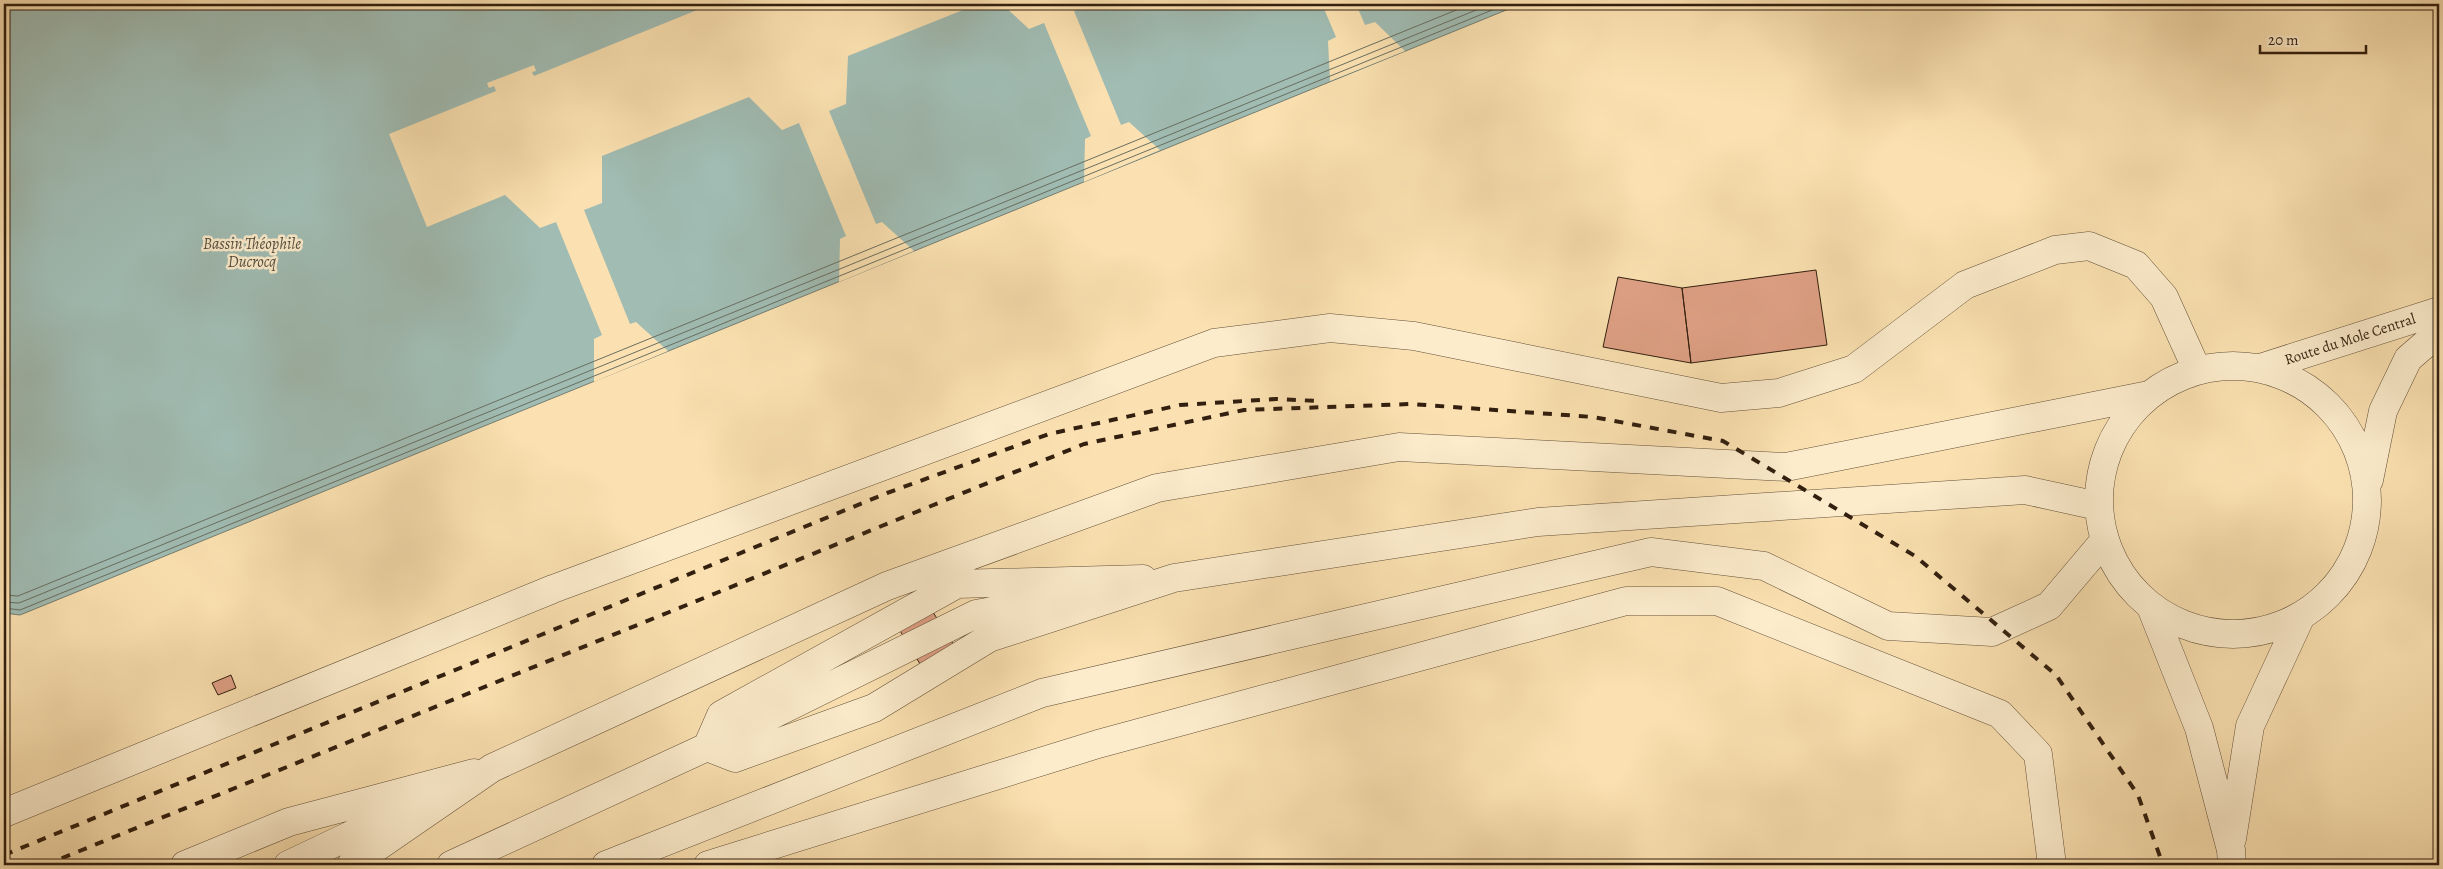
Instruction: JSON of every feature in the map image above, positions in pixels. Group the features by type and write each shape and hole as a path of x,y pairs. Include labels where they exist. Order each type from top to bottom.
{"street":[{"path":"4,813 553,589 1214,343 1330,328 1414,336 1721,398 1779,393 1854,369 1965,285 2055,250 2089,246 2136,265 2159,290 2164,297 2196,370"},
{"name":"Route du Mole Central","path":"2260,368 2439,311"},
{"name":"Route du Mole Central","path":"2367,487 2383,410 2408,359 2439,332"},
{"path":"2228,365 2260,368 2300,383 2334,410 2356,445 2367,487 2365,525 2353,561 2331,592 2301,616 2264,631 2224,634 2185,626 2151,607 2123,578 2104,541 2098,506 2103,464 2120,426 2149,395 2172,380 2196,370 2228,365"},
{"path":"288,865 492,768 887,586 1157,488 1399,447 1786,466 2149,395"},
{"path":"451,865 707,747 976,614 1174,578 1538,522 2025,490 2098,506"},
{"path":"606,865 1042,694 1651,552 1764,566 1888,626 1992,632 2049,606 2104,541"},
{"path":"707,747 735,758 874,708 988,638 1174,578"},
{"path":"708,865 1098,744 1626,601 1717,601 2000,714 2038,754 2052,865"},
{"path":"2151,607 2199,728 2231,858"},
{"path":"2231,858 2250,726 2301,616"},
{"path":"185,865 289,822 492,768"},
{"path":"351,865 492,768"}],"water":[{"name":"Bassin Théophile Ducrocq","path":"4,4 1521,4 20,615 4,613"}],"pier":[{"path":"712,4 978,4 848,56 846,104 829,111 876,224 882,222 914,251 839,282 840,239 846,236 799,123 782,130 749,97 602,156 602,203 584,210 630,324 636,322 668,351 594,382 594,339 602,335 556,222 540,228 505,195 427,227 389,134 496,91 494,86 489,88 487,83 534,65 536,71 532,72 534,76"},
{"path":"1002,4 1092,4 1074,11 1121,125 1129,122 1160,150 1084,182 1085,139 1091,136 1044,23 1029,29"},
{"path":"1322,4 1356,4 1365,25 1375,22 1405,51 1330,81 1328,41 1336,37"}],"building":[{"path":"1816,270 1827,345 1691,363 1682,288"},
{"path":"1618,277 1682,288 1691,363 1603,347"},
{"path":"931,609 964,661 929,679 899,629"},
{"path":"231,675 236,688 218,695 212,683"}],"railway":[{"path":"4,855 887,493 1049,434 1180,405 1276,399 1318,401"},
{"path":"45,865 1084,444 1244,410 1411,404 1593,417 1723,441 1915,556 2056,675 2138,795 2163,865"}]}
